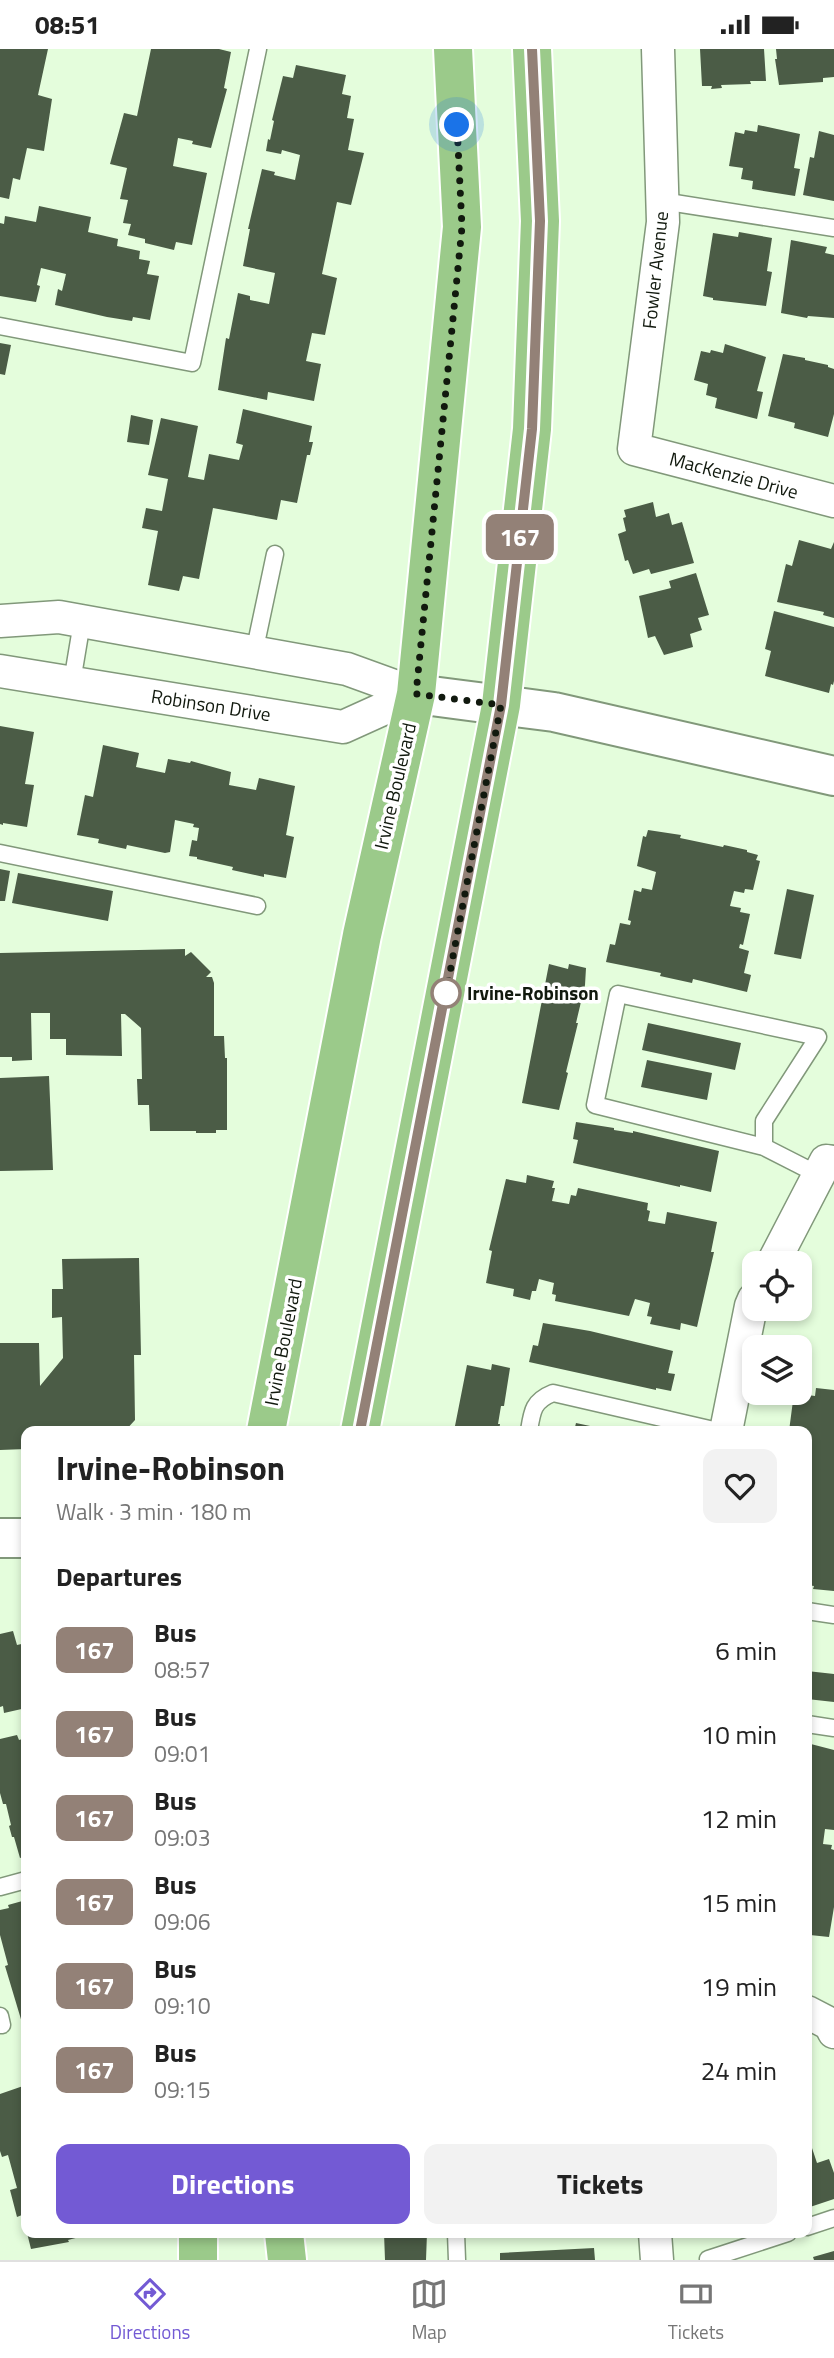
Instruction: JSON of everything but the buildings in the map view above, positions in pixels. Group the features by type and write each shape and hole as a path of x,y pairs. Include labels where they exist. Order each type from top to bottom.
{"main road":[{"name":"Irvine Boulevard","path":"267,1426 362,935 416,694 462,227 453,49"},
{"path":"361,1426 501,705 532,429 540,221 532,49"},
{"path":"198,2238 198,2260"},
{"path":"285,2238 287,2260"}],"street":[{"name":"Fowler Avenue","path":"634,449 663,222 657,49"},
{"name":"MacKenzie Drive","path":"634,449 834,501"},
{"path":"0,621 59,617 347,669 416,694 554,712 834,776"},
{"name":"Robinson Drive","path":"0,671 343,727 416,694"},
{"path":"780,1251 826,1169"},
{"path":"727,1426 748,1321"},
{"path":"0,1538 21,1538"},
{"path":"812,2015 830,2024 834,2032"},
{"path":"655,2238 657,2260"}],"lane":[{"path":"0,326 192,363 258,49"},
{"path":"662,201 834,228"},
{"path":"254,653 275,554"},
{"path":"72,682 82,622"},
{"path":"0,853 257,906"},
{"path":"764,1147 764,1121 818,1037 618,993 595,1105 764,1147 826,1169"},
{"path":"530,1426 532,1411 541,1398 553,1393 696,1426"},
{"path":"812,1612 834,1615"},
{"path":"812,1725 834,1728"},
{"path":"1,1883 21,1881"},
{"path":"0,2016 0,2025"},
{"path":"812,2225 834,2218"},
{"path":"456,2238 457,2260"},
{"path":"708,2259 773,2238"}],"bus line":[{"name":"167","path":"361,1426 501,705 532,429 540,221 532,49"}],"place":[{"name":"Irvine-Robinson","path":"446,993"}],"route":[{"path":"446,993 501,705 416,694 462,227 457,125"}]}
